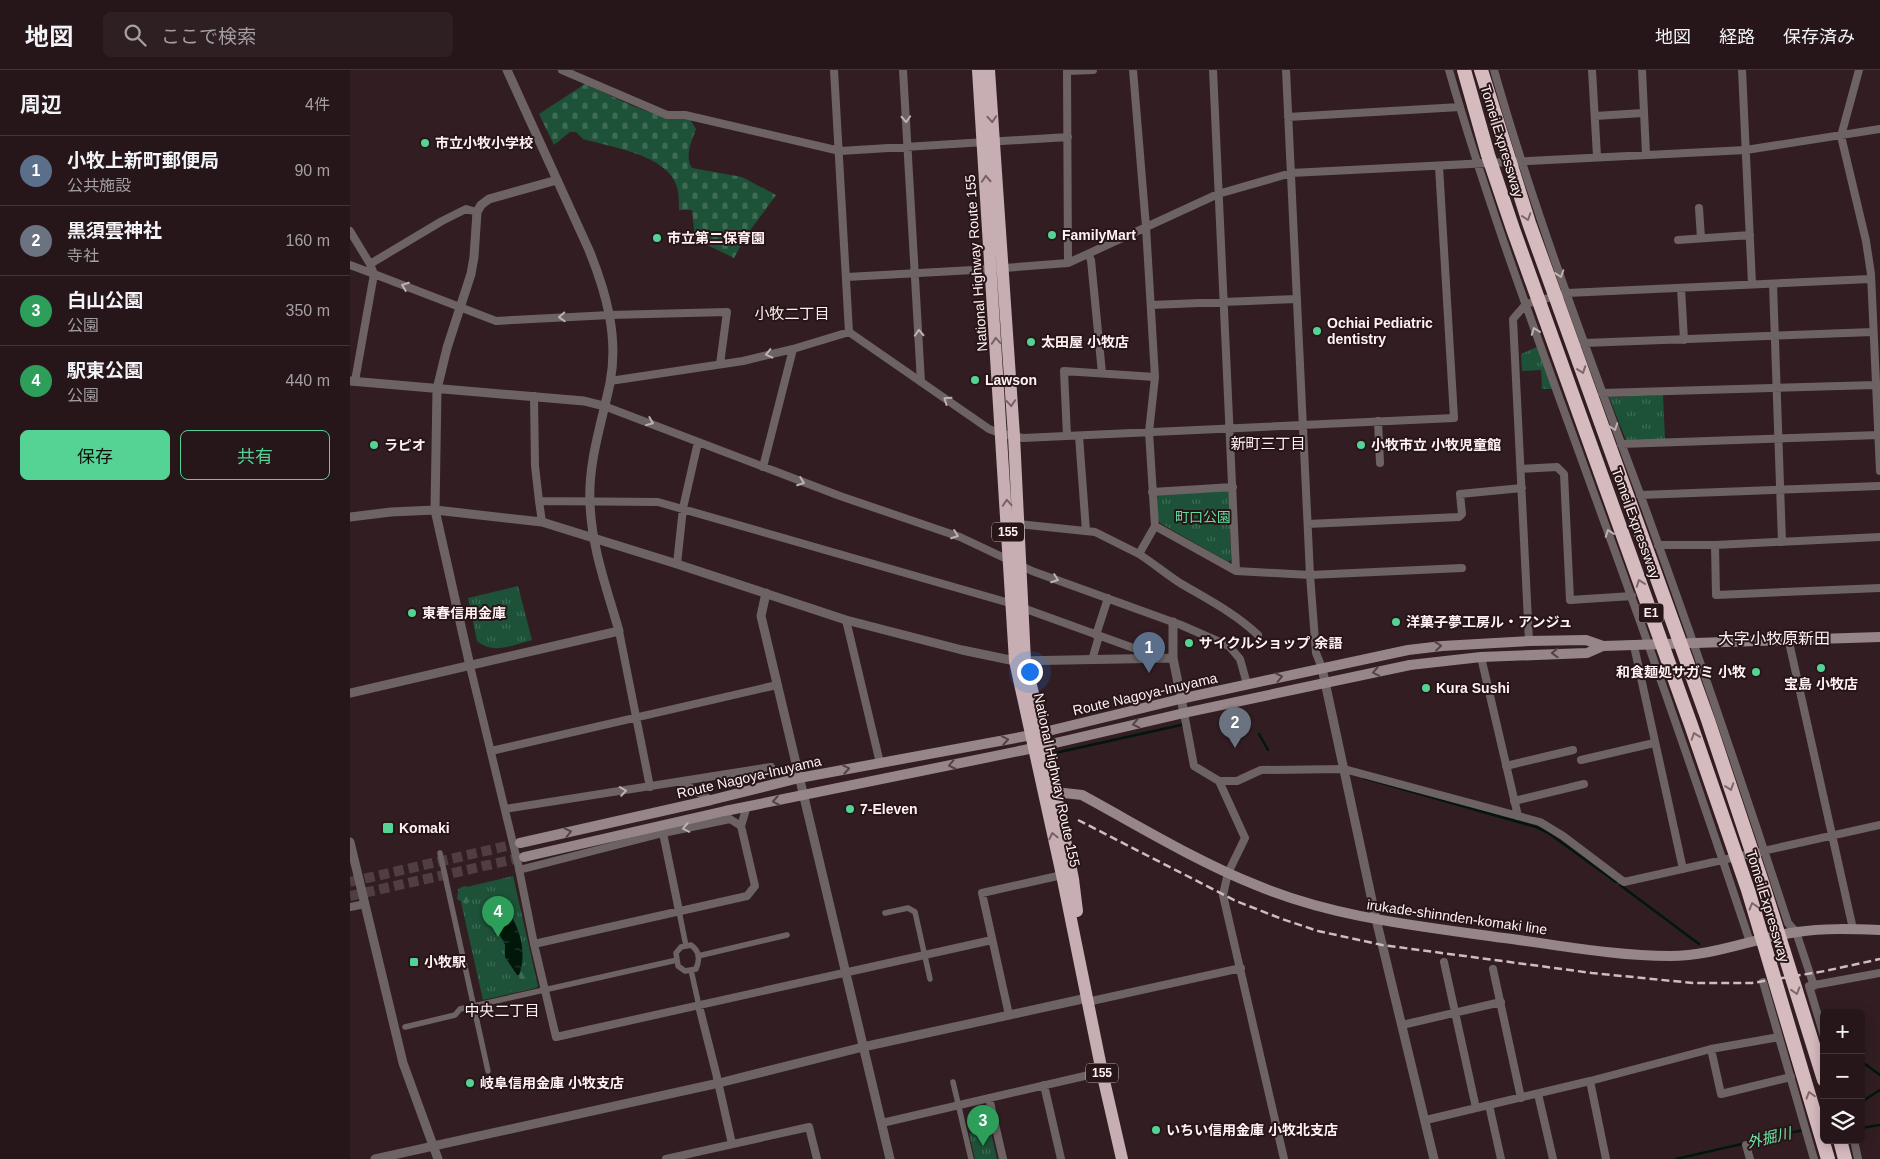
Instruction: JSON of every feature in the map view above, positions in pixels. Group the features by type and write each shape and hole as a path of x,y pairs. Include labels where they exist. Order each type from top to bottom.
{"highway":[{"name":"National Highway Route 155","path":"978,70 989,143"},
{"name":"National Highway Route 155","path":"989,70 989,143 1008,435 1020,661 1040,747 1062,875 1086,996 1122,1159"},
{"name":"Tomei Expressway","path":"1464,70 1488,155 1513,229 1748,890 1828,1159"},
{"name":"Tomei Expressway","path":"1481,70 1529,223 1708,720 1763,885 1820,1067"},
{"name":"National Highway Route 155","path":"1008,435 1018,524 1015,562"},
{"name":"National Highway Route 155","path":"1040,747 1055,792 1072,879 1085,967 1086,996"},
{"path":"1841,1144 1846,1159"}],"main road":[{"name":"Route Nagoya-Inuyama","path":"520,843 799,778 1037,734 1180,699 1408,650 1442,646 1586,640 1603,646 1634,646 1880,638"},
{"name":"Route Nagoya-Inuyama","path":"524,857 747,806 1040,747 1184,713 1410,665 1481,656 1587,652 1603,646"},
{"name":"irukade-shinnden-komaki line","path":"1055,792 1082,795 1228,873 1284,896 1353,916 1614,953 1671,956 1724,950 1796,932 1823,929 1880,930"}],"street":[{"path":"507,70 598,271 610,315 612,359 610,381 591,475 590,502 593,538 619,631 650,787"},
{"path":"562,70 667,115 686,116 840,152 1068,137"},
{"path":"834,70 850,332"},
{"path":"903,70 922,382"},
{"path":"1068,263 1067,70 1094,70"},
{"path":"1133,70 1146,227 1155,377 1149,432 1155,526 1139,554"},
{"path":"1213,70 1236,571"},
{"path":"1286,70 1310,574 1316,653 1326,682 1376,919 1434,1159"},
{"path":"1449,70 1478,164 1526,304 1632,596 1692,767 1750,942"},
{"path":"1592,70 1597,156"},
{"path":"1642,70 1646,154"},
{"path":"1742,70 1752,284"},
{"path":"1859,70 1841,136 1866,241 1871,277 1875,330 1875,385 1879,420 1880,471"},
{"path":"1455,90 1495,74 1522,162 1584,343 1694,643 1788,923 1796,932 1814,986"},
{"path":"1288,117 1460,107"},
{"path":"1595,116 1643,113"},
{"path":"847,277 1068,263 1218,194 1291,173 1522,162 1597,156 1746,150 1841,136 1848,133 1880,128"},
{"path":"850,332 989,429 1023,438 1454,418 1439,166"},
{"path":"557,180 489,200 481,205 477,212 472,266 437,388 435,510 470,666 492,751 556,1037 992,940"},
{"path":"1699,208 1701,238"},
{"path":"370,264 442,221 466,209 477,212"},
{"path":"350,231 374,274 352,381 534,396 584,401 604,406 840,496 960,537 1032,570 1173,622 1229,646 1240,659 1247,684"},
{"path":"1678,240 1750,235"},
{"path":"1088,254 1091,260 1102,373"},
{"path":"350,265 496,320 727,312 720,364"},
{"path":"1529,642 1522,469 1513,319 1526,304 1567,293 1773,284 1871,277 1880,273"},
{"path":"1773,284 1782,542"},
{"path":"1681,288 1684,340"},
{"path":"1151,305 1297,299"},
{"path":"1584,343 1775,336 1875,330"},
{"path":"610,381 743,361 850,332"},
{"path":"763,467 793,349"},
{"path":"1067,436 1064,370 1155,377"},
{"path":"1602,393 1875,385"},
{"path":"534,396 535,466 542,522"},
{"path":"1378,421 1380,464"},
{"path":"1621,444 1879,435"},
{"path":"1079,436 1086,531"},
{"path":"677,564 683,508 698,442"},
{"path":"1522,469 1557,467 1564,474 1570,600 1632,596"},
{"path":"1640,495 1880,486"},
{"path":"1152,492 1233,487"},
{"path":"1308,524 1458,517 1462,514 1460,494 1522,488"},
{"path":"539,502 658,502 683,508 1018,606 1139,650 1149,659"},
{"path":"350,517 391,512 435,510 542,522 846,620 915,638 1020,661 1173,658"},
{"path":"1018,524 1095,532 1139,554 1244,622 1258,635"},
{"path":"1155,526 1236,571 1310,574 1462,568"},
{"path":"1658,545 1716,545 1880,537"},
{"path":"1716,545 1716,595 1880,588"},
{"path":"766,593 761,616 890,1159"},
{"path":"1092,660 1108,598"},
{"path":"846,620 880,763"},
{"path":"1173,622 1173,658 1194,766 1219,781 1237,781 1261,770 1344,769 1540,822 1563,836 1624,882 1880,825"},
{"path":"350,694 619,631"},
{"path":"1789,642 1852,929"},
{"path":"1634,646 1683,869"},
{"path":"1481,656 1518,816"},
{"path":"492,751 777,685"},
{"path":"1581,760 1654,743"},
{"path":"1506,766 1573,750"},
{"path":"1692,767 1731,752"},
{"path":"505,809 682,783 771,767"},
{"path":"1219,781 1245,838 1228,873 1224,895 1284,1159"},
{"path":"682,783 711,800"},
{"path":"1514,801 1584,784"},
{"path":"534,944 747,896 755,886 741,826 747,806"},
{"path":"715,822 725,811"},
{"path":"519,870 663,833 730,819 741,826"},
{"path":"663,833 686,946"},
{"path":"350,843 403,1063 438,1159"},
{"path":"440,853 488,1071"},
{"path":"1009,1015 982,894 1062,875"},
{"path":"350,907 365,904"},
{"path":"884,913 908,908 915,912 930,979"},
{"path":"698,956 787,935"},
{"path":"692,945 697,949 698,956 700,961 696,969 685,971 678,966 676,953 681,947 692,945"},
{"path":"405,1027 455,1015 460,1008 677,960"},
{"path":"1444,962 1476,1108"},
{"path":"375,1159 719,1084 863,1047 1086,996 1240,968"},
{"path":"1493,969 1521,1098"},
{"path":"691,970 732,1144"},
{"path":"1820,1022 1810,986 1880,973"},
{"path":"1763,982 1814,1159"},
{"path":"1402,1025 1501,1002"},
{"path":"1426,1120 1590,1082 1711,1049 1779,1037"},
{"path":"1711,1049 1721,1094 1791,1077"},
{"path":"882,1123 1102,1072"},
{"path":"953,1082 971,1159"},
{"path":"1590,1082 1606,1159"},
{"path":"1044,1085 1061,1159"},
{"path":"1538,1094 1553,1159"},
{"path":"989,1098 1003,1159"},
{"path":"1489,1105 1501,1159"},
{"path":"666,1159 809,1127 817,1159"},
{"path":"1855,1144 1858,1159"},
{"path":"1746,1145 1750,1159"}],"green space":[{"path":"585,84 650,112 676,118 689,118 696,129 689,154 692,168 742,177 776,195 746,236 734,258 695,239 692,210 679,210 679,196 672,176 651,160 623,149 583,139 576,132 570,132 554,145 539,114"},
{"path":"1537,347 1554,389 1542,389 1541,370 1522,371 1521,354"},
{"path":"1663,395 1665,439 1626,440 1609,397"},
{"name":"町口公園","path":"1225,490 1229,493 1231,560 1228,562 1160,523 1158,520 1156,508 1159,494"},
{"path":"518,586 532,640 503,648 490,647 477,641 468,598"},
{"path":"513,876 538,986 483,1000 458,889"},
{"path":"466,886 474,889 476,892 475,898 466,904 457,899 461,887"},
{"path":"530,961 535,984 531,989 509,992 520,980 518,971"},
{"path":"990,1128 997,1159 975,1159 969,1133"}],"water":[{"path":"506,910 519,932 521,941 522,959 519,975 517,975 505,957 505,945 499,933 501,914"}],"waterway":[{"path":"1055,753 1181,725"},
{"path":"1259,734 1268,750"},
{"path":"1364,778 1536,827 1547,832 1616,882"},
{"path":"1620,885 1699,944"},
{"path":"1865,1064 1880,1075"},
{"name":"外掘川","path":"1865,1099 1880,1090"},
{"path":"1865,1127 1880,1125"},
{"name":"外掘川","path":"1676,1159 1803,1130"}],"tunnel":[{"path":"350,882 520,843"},
{"path":"350,896 524,857"}],"railway":[{"path":"1078,820 1236,901 1318,931 1382,945 1592,973 1693,983 1752,983 1825,971 1880,959"}],"place":[{"name":"市立小牧小学校","path":"425,143"},
{"name":"FamilyMart","path":"1052,235"},
{"name":"市立第二保育園","path":"657,238"},
{"name":"Ochiai Pediatric dentistry","path":"1317,331"},
{"name":"太田屋 小牧店","path":"1031,342"},
{"name":"Lawson","path":"975,380"},
{"name":"ラピオ","path":"374,445"},
{"name":"小牧市立 小牧児童館","path":"1361,445"},
{"name":"東春信用金庫","path":"412,613"},
{"name":"洋菓子夢工房ル・アンジュ","path":"1396,622"},
{"name":"サイクルショップ 余語","path":"1189,643"},
{"name":"宝島 小牧店","path":"1821,668"},
{"name":"和食麺処サガミ 小牧","path":"1756,672"},
{"name":"小牧上新町郵便局","path":"1149,673"},
{"name":"Kura Sushi","path":"1426,688"},
{"name":"黒須雲神社","path":"1235,748"},
{"name":"7-Eleven","path":"850,809"},
{"name":"Komaki","path":"388,828"},
{"name":"駅東公園","path":"498,937"},
{"name":"小牧駅","path":"414,962"},
{"name":"岐阜信用金庫 小牧支店","path":"470,1083"},
{"name":"いちい信用金庫 小牧北支店","path":"1156,1130"},
{"name":"白山公園","path":"983,1146"}],"district":[{"name":"小牧二丁目","path":"792,314"},
{"name":"新町三丁目","path":"1268,444"},
{"name":"大字小牧原新田","path":"1774,638"},
{"name":"中央二丁目","path":"502,1011"}]}
